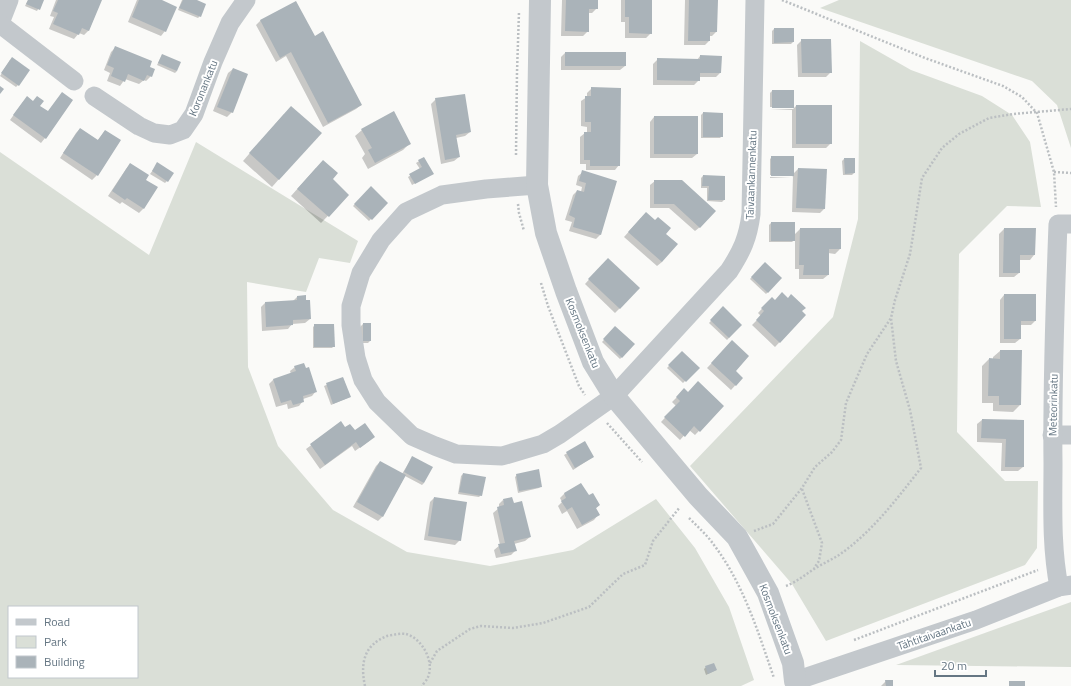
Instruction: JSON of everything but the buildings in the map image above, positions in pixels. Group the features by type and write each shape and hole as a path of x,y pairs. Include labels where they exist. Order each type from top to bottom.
{"street":[{"path":"9,0 0,23 74,81"},
{"name":"Koronankatu","path":"94,96 139,126 154,133 170,135 183,130 194,114 213,62 230,23 246,0"},
{"name":"Kosmoksenkatu","path":"540,0 537,185 546,233 566,291 593,362 614,396 698,496 737,537 768,593 793,663 796,683"},
{"name":"Taivaankannenkatu","path":"537,185 486,189 442,195 406,212 380,240 361,273 351,306 351,325 355,352 363,380 377,402 412,436 456,454 502,456 543,444 560,434 614,396 729,271 741,253 748,232 751,214 754,0"},
{"name":"Meteorinkatu","path":"1064,224 1062,435 1053,542 1055,563 1065,586"},
{"name":"Tähtitaivaankatu","path":"796,683 976,620 1065,586"}],"path":[{"path":"782,0 925,58 1003,86 1022,97 1037,113 1054,172 1064,224"},
{"path":"768,593 792,584 814,569 838,556 866,533 887,510 920,468 910,410 896,361 891,318 895,300 910,254 922,178 942,148 959,134 989,118 1013,114 1071,110"},
{"path":"1054,172 1071,173"},
{"path":"737,537 773,524 802,488 815,467 832,452 841,440 846,403 867,354 891,318"},
{"path":"802,488 822,543 819,561 814,569"},
{"path":"422,686 428,678 430,663 437,651 470,629 481,626 513,628 543,623 589,607 623,574 644,565 653,541 680,507"},
{"path":"849,642 1055,563"},
{"path":"365,686 362,672 366,653 377,640 405,633 416,639 425,650 430,663"}],"green space":[{"path":"839,0 1071,0 1071,148 1057,105 1032,81 820,8"},
{"path":"860,41 911,70 982,96 1012,115 1030,142 1041,207 1007,206 959,254 957,432 1005,481 1038,481 1037,548 1025,565 826,641 792,584 690,466 833,317 858,219"},
{"path":"196,142 358,241 350,263 319,258 306,292 247,282 248,367 278,446 333,510 407,552 490,566 573,550 656,499 695,548 729,607 754,680 741,686 0,686 0,152 149,255"},
{"path":"1071,602 1071,667 896,665"}]}
